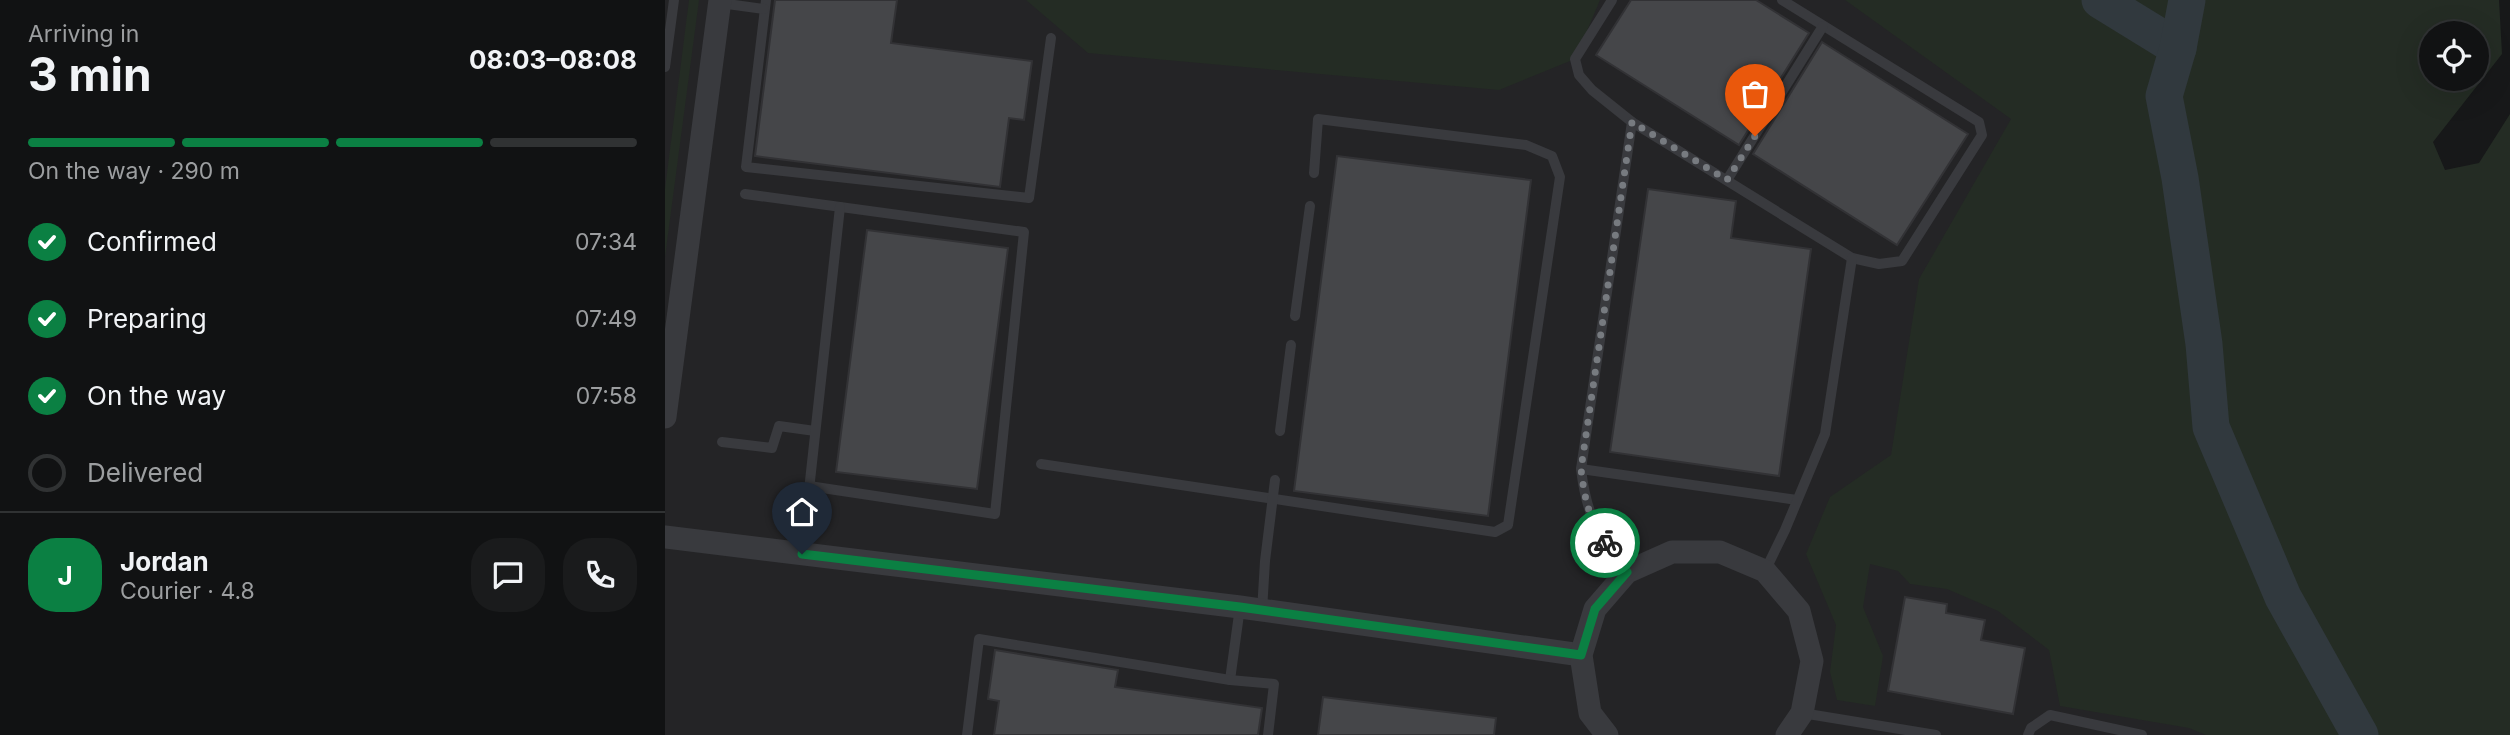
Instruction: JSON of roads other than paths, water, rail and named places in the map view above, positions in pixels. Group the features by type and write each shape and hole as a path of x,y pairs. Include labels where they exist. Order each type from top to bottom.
{"street":[{"path":"665,417 720,2"},
{"path":"665,537 1251,609 1581,655"},
{"path":"1607,735 1590,713 1581,655 1595,609 1627,572 1672,552 1720,552 1765,571 1799,611 1812,661 1802,713 1787,735"}],"lane":[{"path":"665,66 674,0"},
{"path":"1612,0 1575,59 1579,75 1592,90 1632,122 1852,258 1879,264 1902,261 1982,135 1979,122 1781,0"},
{"path":"720,2 765,4 746,167 1029,198 1051,38"},
{"path":"1727,180 1823,26"},
{"path":"1041,464 1495,532 1508,525 1560,177 1552,156 1526,145 1318,119 1314,173"},
{"path":"1627,572 1598,533 1585,500 1581,469 1632,122"},
{"path":"745,194 1024,232 995,514 809,486"},
{"path":"1295,316 1310,206"},
{"path":"802,554 840,207"},
{"path":"1765,571 1825,434 1852,258"},
{"path":"1280,432 1291,345"},
{"path":"722,442 772,448 779,426 815,431"},
{"path":"1581,469 1797,500"},
{"path":"1230,680 1265,561 1275,480"},
{"path":"967,735 979,639 1230,680 1274,684 1268,735"},
{"path":"1802,713 1936,735"},
{"path":"2028,735 2031,728 2050,715 2142,735"}],"waterway":[{"path":"2100,0 2178,48"},
{"path":"2187,0 2178,48 2164,96 2180,178 2204,344 2211,427 2283,597 2360,735"}]}
